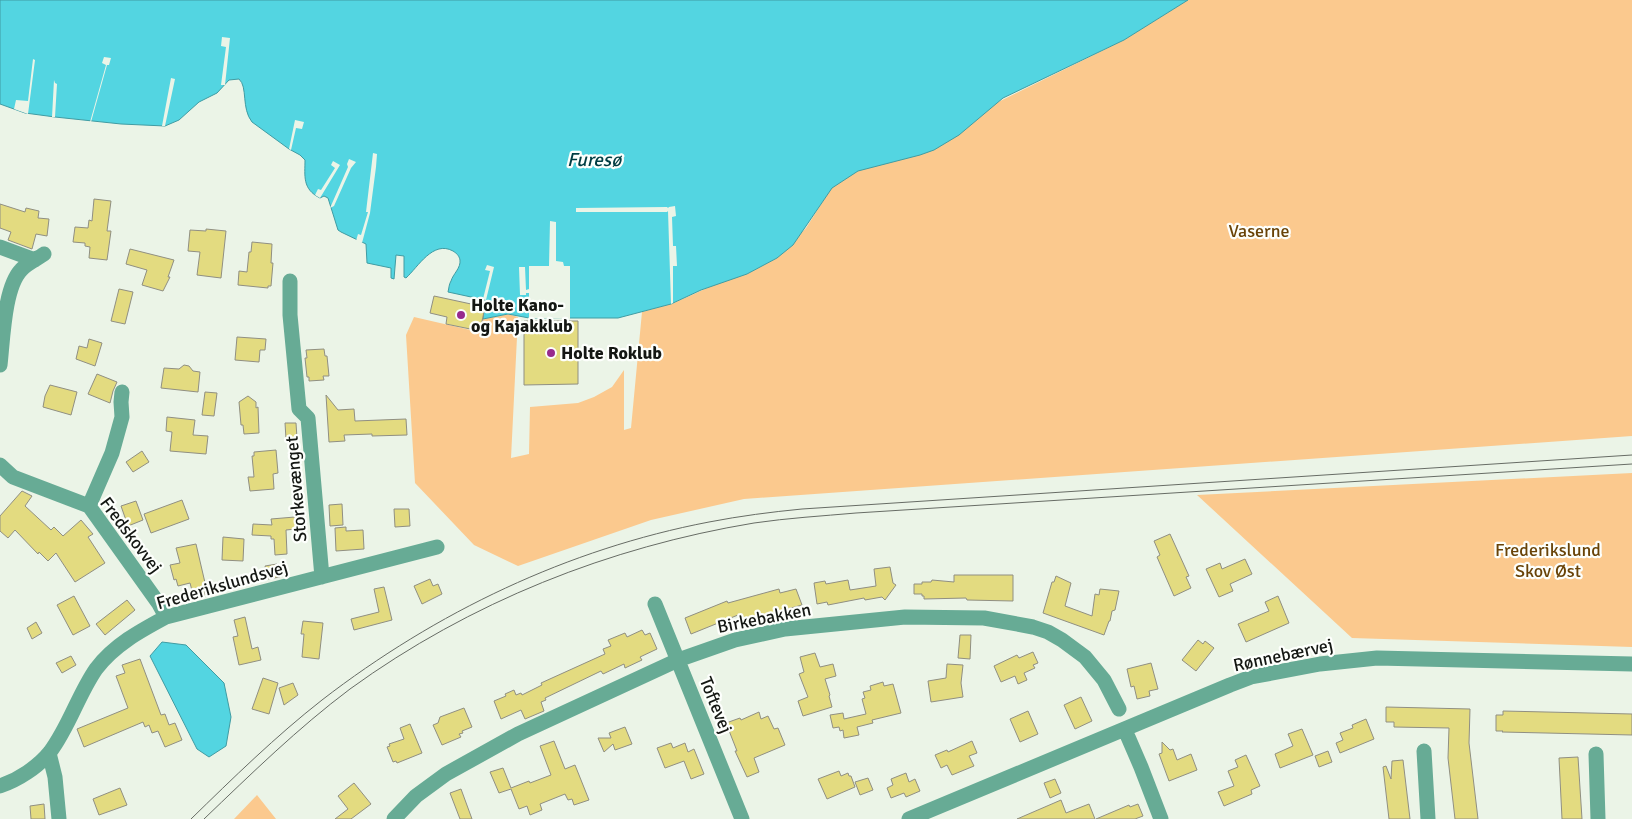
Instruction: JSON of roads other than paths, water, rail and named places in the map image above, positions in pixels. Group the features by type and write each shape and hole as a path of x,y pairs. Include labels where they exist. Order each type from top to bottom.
{"street":[{"path":"0,247 40,257 22,269 13,281 8,299 0,365"},
{"name":"Storkevænget","path":"290,281 290,315 299,409 308,418 322,577"},
{"path":"89,506 112,453 122,417 122,392"},
{"name":"Fredskovvej","path":"0,465 13,477 89,506 159,604 166,617"},
{"name":"Frederikslundsvej","path":"0,786 30,770 49,753 65,726 80,694 97,668 116,648 137,632 166,617 437,547"},
{"name":"Toftevej","path":"655,604 742,819"},
{"name":"Birkebakken","path":"394,819 416,796 446,774 518,734 678,660 735,640 785,629 905,616 984,618 1033,627 1048,632 1062,640 1084,657 1104,680 1118,709"},
{"name":"Rønnebærvej","path":"909,819 1244,680 1320,664 1377,658 1632,664"},
{"path":"1125,730 1161,819"},
{"path":"1424,750 1428,819"},
{"path":"49,753 55,777 59,819"},
{"path":"1596,754 1598,819"}],"water":[{"name":"Furesø","path":"0,0 1188,0 1124,40 1003,98 959,135 934,150 858,171 832,188 793,245 777,258 747,274 701,290 671,304 618,318 529,318 508,314 483,319 485,300 448,292 450,282 460,263 459,257 453,251 439,249 426,256 406,278 404,277 404,256 396,255 394,279 391,278 391,268 367,263 366,244 338,230 328,198 324,196 320,198 310,191 305,177 305,160 252,122 247,110 242,83 239,79 229,80 217,93 199,102 179,120 165,126 121,124 25,113 0,104"},
{"path":"162,642 186,645 224,683 231,717 226,746 209,757 197,749 150,656"}],"tram line":[{"path":"191,819 288,728 322,700 366,668 411,639 457,612 505,588 605,549 657,534 732,518 802,509 1632,455"},
{"path":"204,819 312,719 350,689 396,658 443,630 543,582 594,563 700,533 767,521 856,513 1632,464"}],"place":[{"name":"Holte Kano- og Kajakklub","path":"461,315"},
{"name":"Holte Roklub","path":"551,353"}],"park label":[{"name":"Vaserne","path":"1259,231"},
{"name":"Frederikslund Skov Øst","path":"1548,560"}]}
